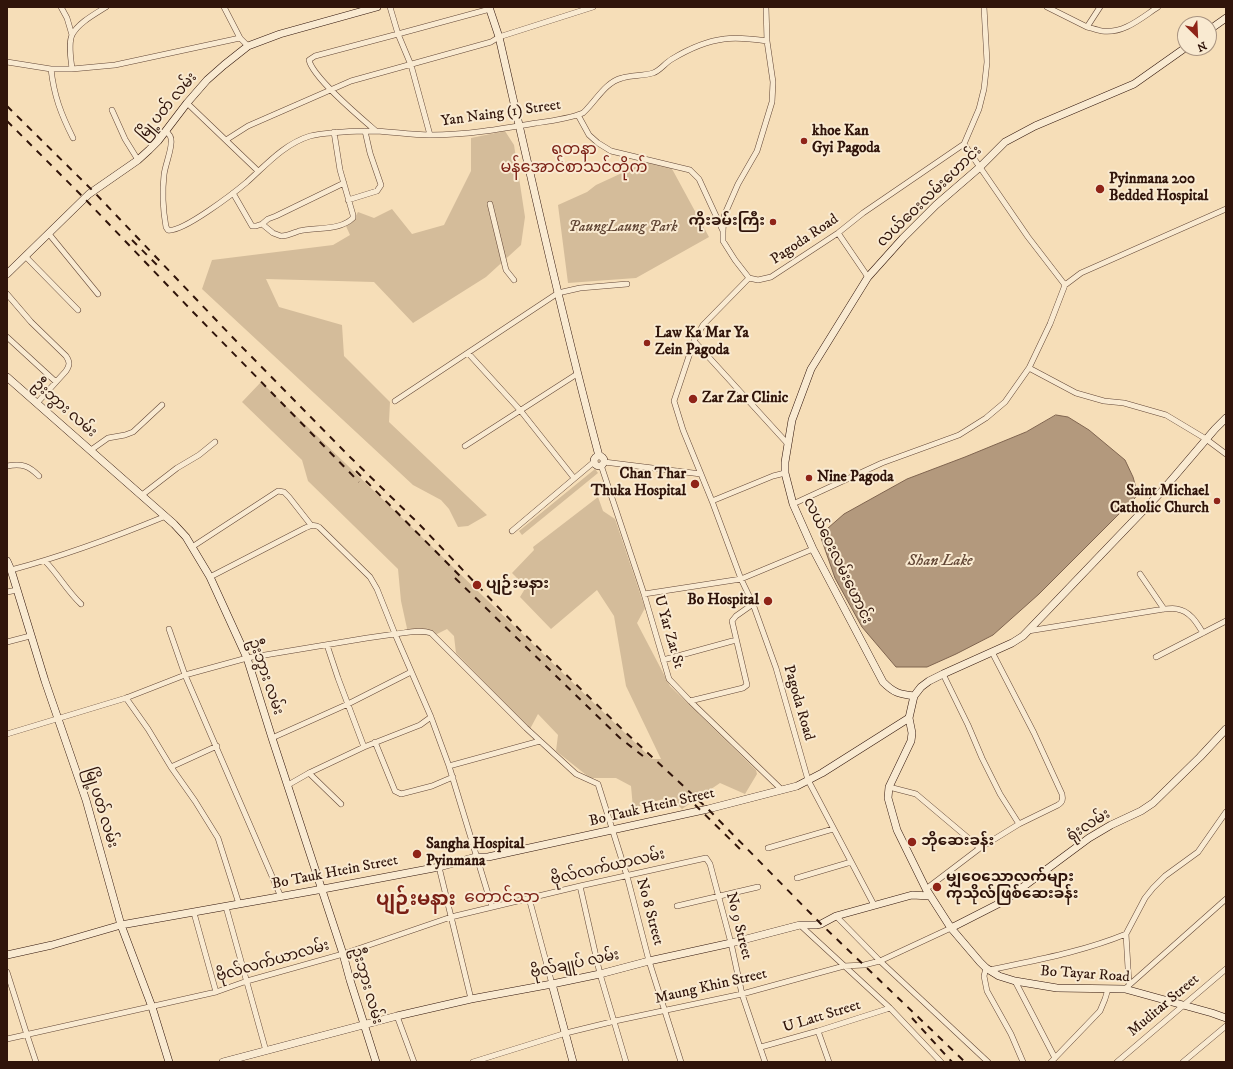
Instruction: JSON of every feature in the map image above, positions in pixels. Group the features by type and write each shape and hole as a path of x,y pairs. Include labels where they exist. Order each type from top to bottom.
{"street":[{"path":"61,7 67,18 72,35 70,46 72,69"},
{"path":"72,35 79,27 106,7"},
{"path":"224,7 240,38 248,46"},
{"name":"မြို့ပတ် လမ်း","path":"7,274 89,194 138,160 158,141 207,80 248,46 280,34 377,7"},
{"path":"390,7 398,34 411,64 430,135"},
{"path":"226,140 248,126 352,81 491,42 499,37 593,7"},
{"path":"748,278 723,241 723,231 724,216 738,184 757,151 772,102 773,82 767,41 766,7"},
{"path":"984,7 987,62 984,89 979,109 964,144 1028,237 1066,285"},
{"path":"1047,7 1086,27 1101,31 1110,31 1127,27 1158,7"},
{"path":"1086,27 1100,7"},
{"path":"376,131 331,90 317,75 309,60 315,56 490,8 499,37 577,374 600,461"},
{"path":"1217,24 1226,18"},
{"path":"7,62 51,69 72,69 115,65 240,38"},
{"name":"Yan Naing (1) Street","path":"166,131 170,135 171,144 164,175 163,196 166,227 168,230 172,230 194,220 233,193 287,148 305,138 334,132 365,131 430,135 460,134 520,126 578,115 586,110 611,83 621,78 658,71 670,60 704,44 724,39 752,39 767,41"},
{"name":"လယ်ဝေးလမ်းဟောင်း","path":"914,696 900,694 892,690 883,682 813,549 793,504 785,473 787,443 792,420 811,369 868,277 903,238 936,205 980,167 1005,142 1035,126 1134,84 1177,54"},
{"path":"51,69 53,87 60,111 73,138"},
{"path":"187,103 258,171"},
{"path":"112,110 125,139 138,160"},
{"path":"578,115 589,135 611,151 690,170 699,179 723,231"},
{"path":"348,200 377,191 381,185 370,153 365,131"},
{"path":"262,224 273,233 280,236 304,230 327,228 344,224 353,218 337,158 334,132"},
{"name":"Pagoda Road","path":"874,905 808,780 776,668 753,604 741,579 678,416 674,401 694,340 703,325 748,278 758,280 771,277 838,233 863,213 964,144"},
{"path":"233,193 252,226 256,226 344,183"},
{"path":"490,204 506,270 514,280"},
{"path":"793,504 882,463 959,435 986,418 1005,402 1029,368 1050,324 1066,285 1081,273 1226,209"},
{"path":"838,233 868,277"},
{"path":"48,234 98,294"},
{"path":"25,256 78,310"},
{"path":"395,401 558,293 580,288 627,284"},
{"path":"7,294 69,360 69,365 66,371 37,403"},
{"path":"7,337 56,382"},
{"path":"694,340 787,443"},
{"path":"468,353 520,410 574,478"},
{"path":"1029,368 1076,393 1104,401 1124,403 1166,415 1206,439 1226,454"},
{"path":"465,446 577,374"},
{"name":"ဦးဘွား လမ်း","path":"7,377 166,516 186,537 210,577 247,658 344,954 376,1062"},
{"path":"91,450 108,438 133,432 162,405"},
{"path":"914,696 921,687 943,674 1018,640 1162,491 1226,418"},
{"path":"142,495 177,468 204,451 215,442"},
{"path":"512,531 574,478 600,461 701,474"},
{"name":"U Yar Zat St","path":"600,461 644,594 669,679 782,790"},
{"path":"7,466 15,464 28,466 39,476"},
{"path":"712,501 773,476 785,473"},
{"path":"192,546 278,491 284,492 289,497 311,525"},
{"path":"11,570 45,561 106,540 166,516"},
{"path":"210,577 311,525 316,525 319,527 370,577 377,589 431,717 453,777 492,907"},
{"path":"644,594 741,579 813,549"},
{"name":"မြို့ပတ် လမ်း","path":"7,561 57,719 86,800 122,925 152,1007 169,1062"},
{"path":"45,561 55,571 81,604"},
{"path":"1140,574 1164,609"},
{"path":"7,592 17,590"},
{"path":"690,701 746,686 747,683 732,621 736,616 753,604"},
{"path":"1028,631 1177,608 1186,612 1197,621 1203,633"},
{"path":"1156,658 1226,621"},
{"path":"169,630 186,676 281,897"},
{"name":"No 8 Street","path":"7,734 126,698 186,676 247,658 367,638 427,631 436,637 540,741 576,774 598,784 627,876 649,961 680,1062"},
{"path":"7,642 30,636"},
{"path":"663,660 736,640"},
{"path":"327,645 364,747"},
{"path":"926,889 980,848 1019,824 1058,805 1063,800 1062,794 1034,733 992,652"},
{"path":"272,738 348,704 411,672"},
{"path":"943,674 1000,794 1019,824"},
{"name":"Bo Tayar Road","path":"914,696 909,718 912,733 911,741 889,787 888,798 896,830 926,889 951,928 988,969 999,976 1016,981 1057,988 1108,989 1127,987 1226,1018"},
{"path":"126,698 148,729 171,766 196,800 218,838 239,904"},
{"path":"288,785 309,773 375,742 420,725 431,717"},
{"name":"Bo Tauk Htein Street","path":"7,955 52,945 122,925 439,867 476,857 488,857 708,809 782,790 797,786 822,773 909,718"},
{"name":"ရုံးလမ်း","path":"951,928 1004,901 1089,838 1105,828 1141,811 1153,803 1226,729"},
{"path":"449,766 540,741"},
{"path":"375,742 395,791 398,793 401,794 432,786 453,777"},
{"path":"171,766 217,746"},
{"path":"309,773 341,804"},
{"path":"889,787 916,794 980,848"},
{"path":"1127,987 1126,934 1145,898 1165,876 1198,852 1226,812"},
{"path":"768,848 833,829"},
{"name":"ဗိုလ်လက်ယာလမ်း","path":"7,1039 216,992 247,981 344,954 451,917 706,858"},
{"name":"No 9 Street","path":"706,858 710,864 719,897 742,994 765,1062"},
{"path":"797,878 851,862"},
{"path":"439,867 471,999"},
{"path":"580,886 600,974 626,1062"},
{"path":"677,906 758,887"},
{"name":"ဗိုလ်ချုပ် လမ်း","path":"223,1062 397,1016 471,999 600,974 800,925 822,924 836,916 912,894 930,896"},
{"path":"529,898 574,1062"},
{"path":"1127,987 1226,899"},
{"path":"226,906 266,1051"},
{"path":"194,913 216,992"},
{"path":"836,916 880,961 988,1062"},
{"path":"800,925 890,1008 942,1062"},
{"name":"Maung Khin Street","path":"472,1062 566,1033 664,1010 742,994 844,966 864,965 880,961 951,928"},
{"path":"1023,1062 1011,1034 987,990 984,976 988,969 1084,949 1105,943 1126,934"},
{"name":"Muditar Street","path":"1117,1062 1226,969"},
{"path":"7,972 36,1062"},
{"path":"1016,981 1053,1060 1100,1011 1108,989"},
{"name":"U Latt Street","path":"761,1047 890,1008"},
{"path":"397,1016 414,1062"},
{"path":"1183,1062 1226,1026"},
{"path":"818,1031 829,1062"}],"green space":[{"path":"505,131 514,145 525,217 521,245 486,277 413,323 374,282 266,279 279,307 342,325 344,356 390,402 389,422 487,515 468,526 458,527 449,509 441,500 413,485 202,289 212,260 333,245 350,235 346,226 353,221 358,212 374,218 392,209 412,234 444,225 471,171 471,138"},
{"name":"PaungLaung Park","path":"648,161 671,167 709,237 636,278 568,283 558,205 587,192 596,185"},
{"path":"261,382 652,759 661,759 626,686 614,616 597,590 551,629 520,597 526,587 512,573 534,550 533,547 598,497 603,511 615,519 645,608 637,623 670,686 756,770 757,774 745,794 720,783 682,809 670,797 633,808 631,786 616,778 590,778 556,751 558,735 538,714 530,729 456,653 454,636 447,629 433,636 408,633 401,601 398,569 308,481 302,460 242,402"},
{"path":"595,469 598,473 522,535 519,531"}],"water":[{"name":"Shan Lake","path":"1056,415 1068,417 1089,430 1125,460 1133,477 1138,495 1039,594 993,635 927,667 896,667 862,627 835,578 820,535 844,514 907,479 1026,432"}],"railway":[{"path":"7,106 93,191 238,343 349,456 419,524 519,629 622,729 708,809 821,924 965,1062"},
{"path":"7,121 85,199 359,482"},
{"path":"132,240 159,267"},
{"path":"356,471 463,579"},
{"path":"455,578 620,738 648,760"},
{"path":"685,795 741,850"},
{"path":"912,1018 952,1062"}],"place":[{"name":"khoe Kan Gyi Pagoda","path":"804,141"},
{"name":"Pyinmana 200 Bedded Hospital","path":"1100,189"},
{"name":"ကိုးခမ်းကြီး","path":"773,222"},
{"name":"Law Ka Mar Ya Zein Pagoda","path":"647,343"},
{"name":"Zar Zar Clinic","path":"693,399"},
{"name":"Nine Pagoda","path":"809,478"},
{"name":"Chan Thar Thuka Hospital","path":"695,484"},
{"name":"Saint Michael Catholic Church","path":"1217,501"},
{"name":"ပျဉ်းမနား","path":"477,585"},
{"name":"Bo Hospital","path":"768,601"},
{"name":"ဘိုဆေးခန်း","path":"912,842"},
{"name":"Sangha Hospital Pyinmana","path":"417,854"},
{"name":"မျှဝေသောလက်များ ကုသိုလ်ဖြစ်ဆေးခန်း","path":"937,887"}],"district":[{"name":"ရတနာ မန်အောင်စာသင်တိုက်","path":"574,160"},
{"name":"တောင်သာ","path":"502,898"},
{"name":"ပျဉ်းမနား","path":"416,901"}]}
